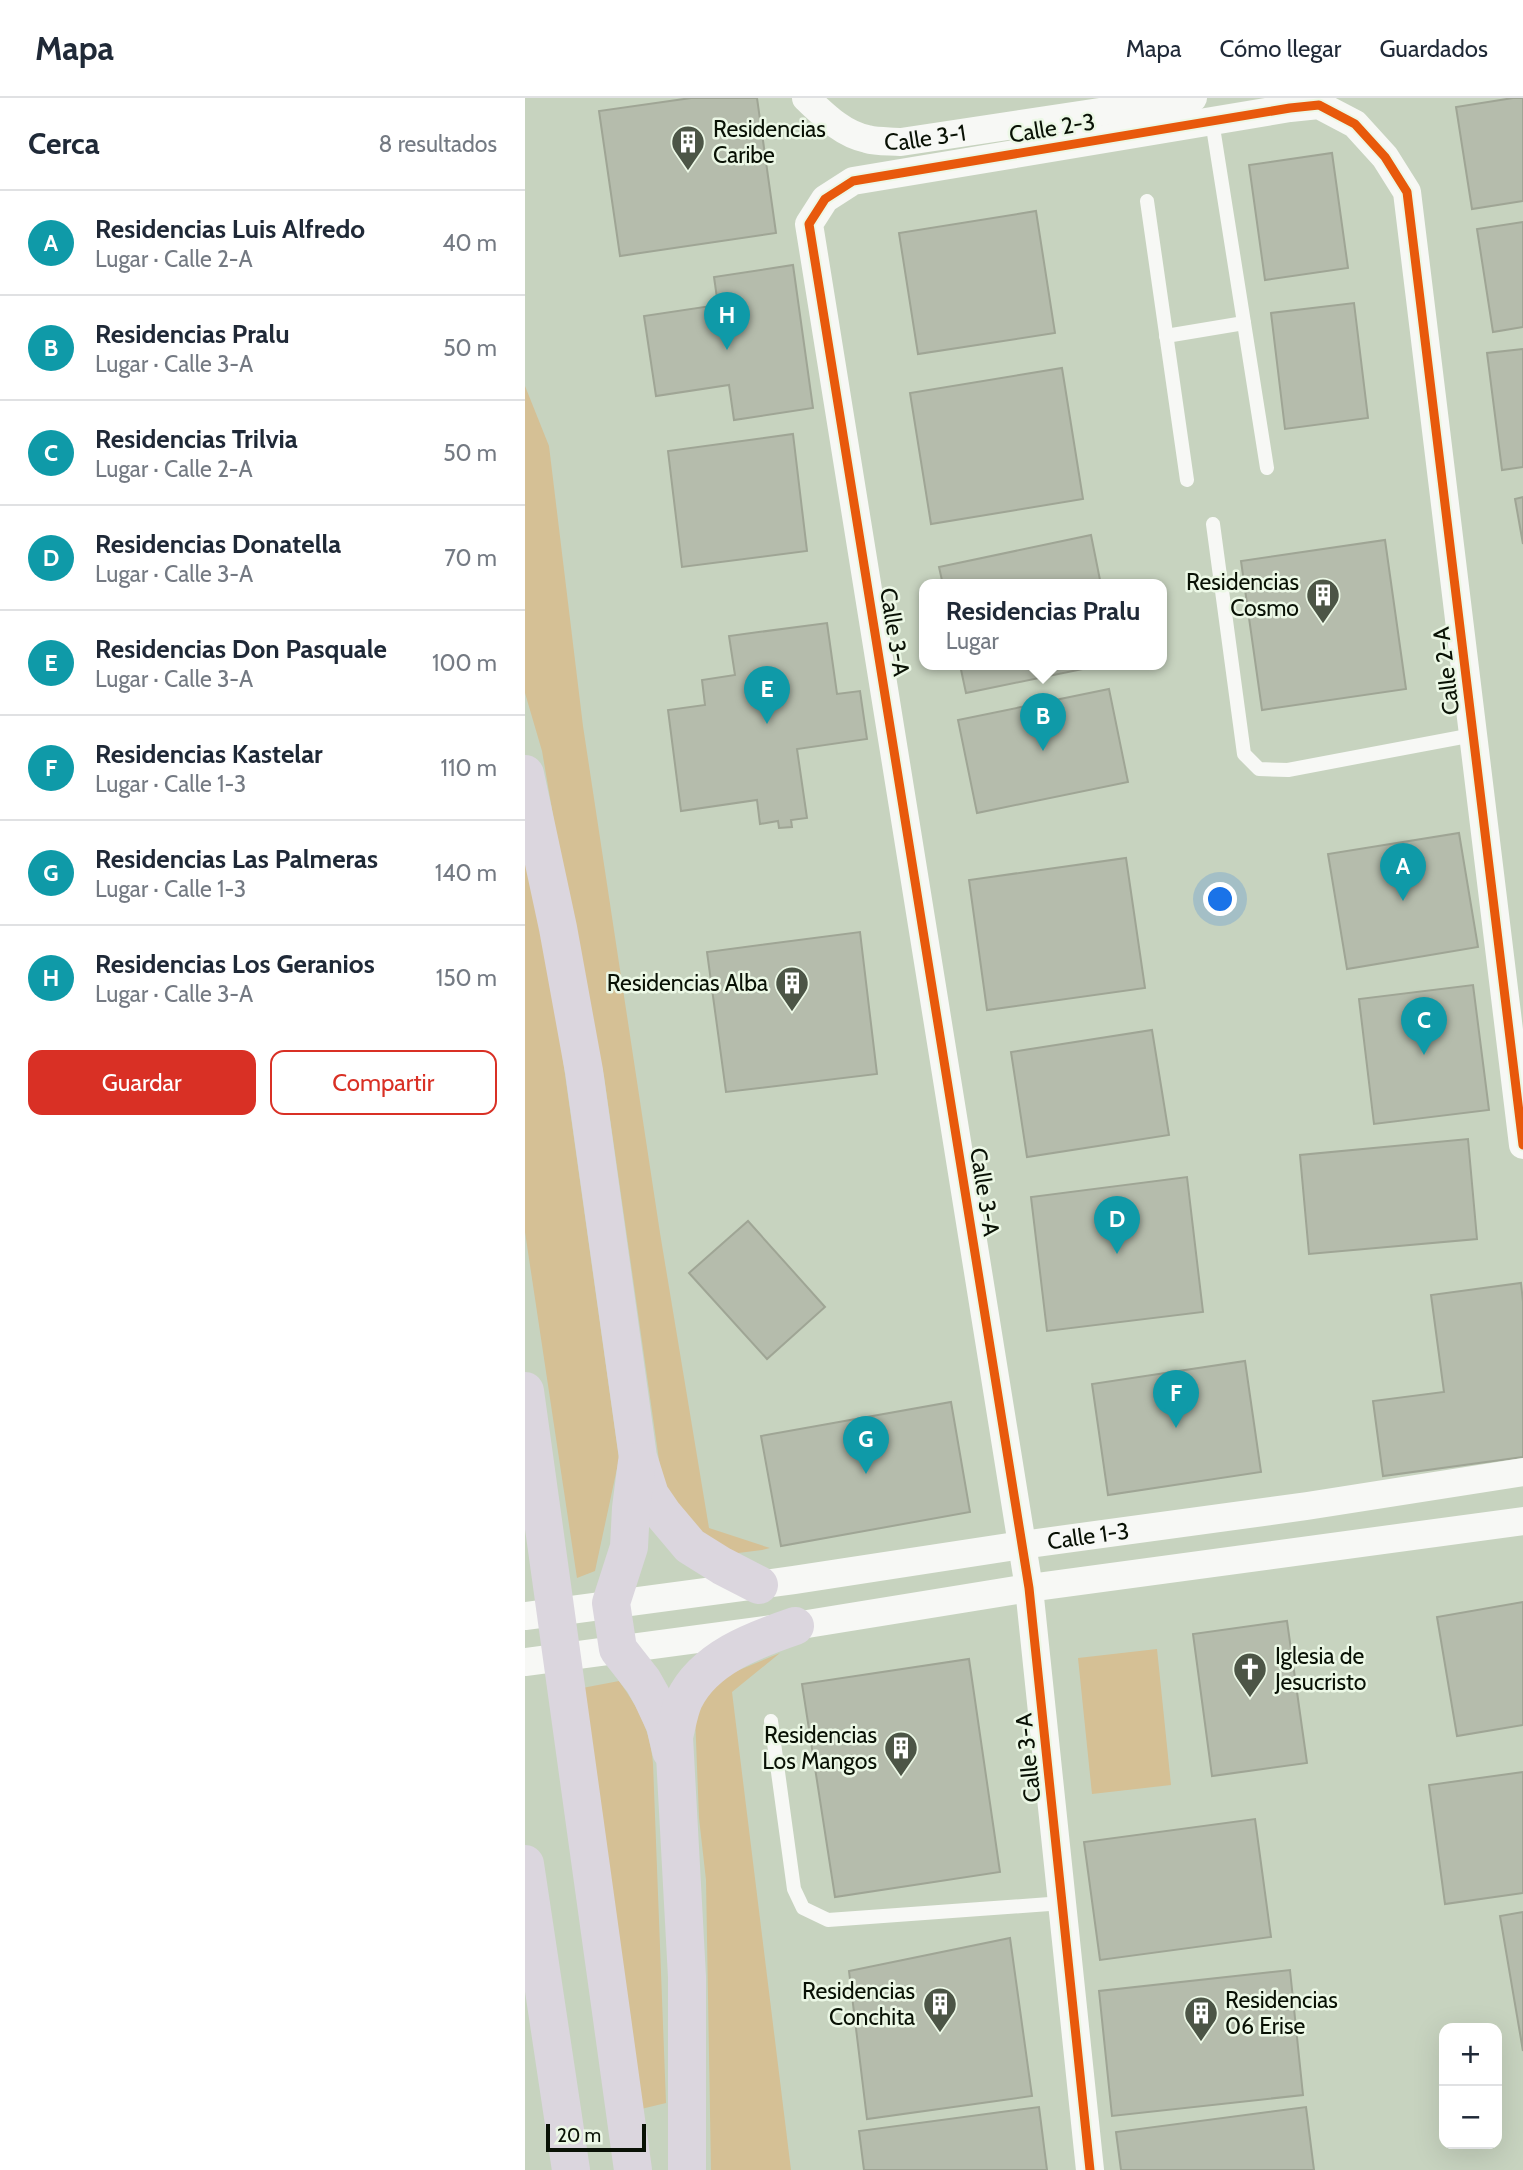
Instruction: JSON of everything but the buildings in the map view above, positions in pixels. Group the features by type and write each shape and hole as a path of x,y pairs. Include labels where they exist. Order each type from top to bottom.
{"highway":[{"path":"525,774 585,1072 638,1457 650,1495 690,1546 759,1585"},
{"path":"525,1391 633,2170"},
{"path":"638,1457 629,1546 611,1603 618,1649 652,1697 664,1725 674,1764"},
{"path":"687,2170 687,1977 674,1737 683,1702 695,1682 723,1658 761,1638 795,1626"},
{"path":"525,1864 571,2170"}],"street":[{"name":"Calle 3-1","path":"806,98 850,133 866,139 901,142 1193,98"},
{"name":"Calle 2-3","path":"809,224 825,199 853,181 1290,107 1319,105 1355,124 1385,156 1407,192"},
{"name":"Calle 2-A","path":"1407,192 1523,1145"},
{"name":"Calle 3-A","path":"809,224 1029,1588 1090,2170"},
{"name":"Calle 1-3","path":"525,1616 1307,1506 1523,1472"},
{"name":"Calle 1-3","path":"525,1662 795,1626 1029,1588 1523,1521"}],"lane":[{"path":"1212,121 1267,468"},
{"path":"1147,201 1187,480"},
{"path":"1167,336 1244,323"},
{"path":"1213,524 1244,754 1259,769 1288,770 1473,735"},
{"path":"771,1721 794,1889 803,1908 828,1920 1062,1903"}],"shaded area":[{"path":"525,386 549,446 583,726 660,1233 709,1528 770,1548 762,1550 738,1553 722,1550 680,1522 661,1474 604,1076 573,932 542,751 525,693"},
{"path":"525,842 544,925 619,1459 595,1571 577,1578 525,1232"},
{"path":"1157,1649 1171,1785 1092,1794 1078,1658"},
{"path":"780,1653 732,1692 791,2170 711,2170 706,1880 699,1818 695,1715 706,1691 727,1675"},
{"path":"619,1681 642,1720 653,1764 666,2103 637,2110 577,1689"}],"cycle path":[{"path":"1090,2170 1029,1588 809,224 825,199 853,181 1319,105 1355,124 1385,157 1407,192 1523,1145"}],"place":[{"name":"Residencias Caribe","path":"688,172"},
{"name":"Residencias Los Geranios","path":"727,350"},
{"name":"Residencias Cosmo","path":"1323,625"},
{"name":"Residencias Don Pasquale","path":"767,724"},
{"name":"Residencias Pralu","path":"1043,751"},
{"name":"Residencias Luis Alfredo","path":"1403,901"},
{"name":"Residencias Alba","path":"792,1013"},
{"name":"Residencias Trilvia","path":"1424,1055"},
{"name":"Residencias Donatella","path":"1117,1254"},
{"name":"Residencias Kastelar","path":"1176,1428"},
{"name":"Residencias Las Palmeras","path":"866,1474"},
{"name":"Iglesia de Jesucristo","path":"1250,1699"},
{"name":"Residencias Los Mangos","path":"901,1778"},
{"name":"Residencias Conchita","path":"940,2034"},
{"name":"Residencias 06 Erise","path":"1201,2043"}]}
